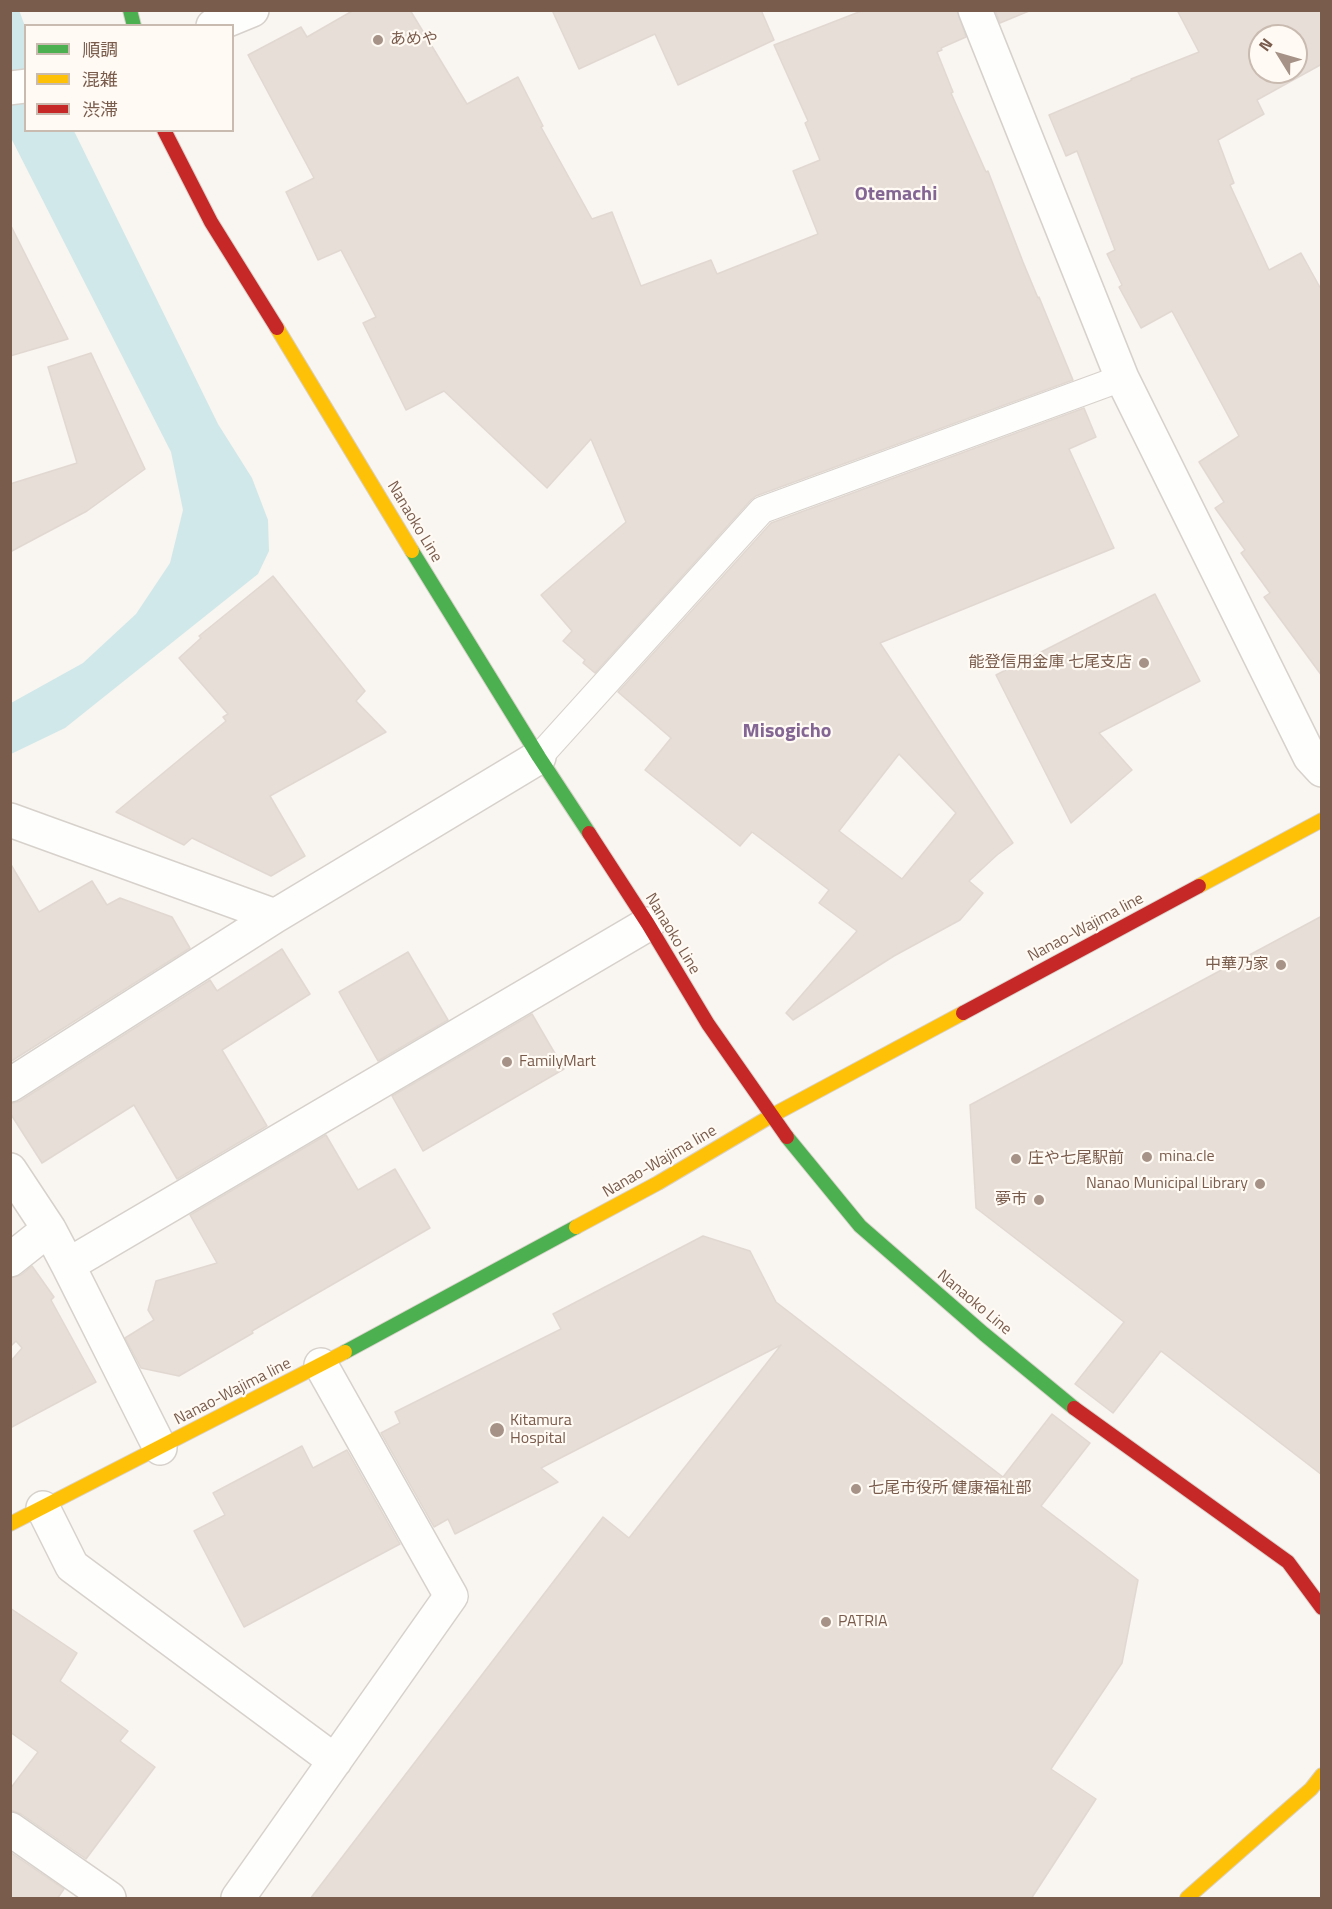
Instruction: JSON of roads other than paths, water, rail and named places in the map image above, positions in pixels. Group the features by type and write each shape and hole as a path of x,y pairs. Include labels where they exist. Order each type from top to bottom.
{"main road":[{"name":"Nanaoko Line","path":"165,132 211,222 539,757 648,924 708,1024 771,1116 840,1205 900,1262 1083,1415 1288,1562 1322,1608"},
{"name":"Nanao-Wajima line","path":"10,1524 321,1365 658,1183 771,1116 1322,820"},
{"path":"1187,1899 1311,1789 1322,1775"}],"street":[{"path":"218,24 252,10"},
{"path":"975,10 1122,378 1310,757 1322,770"},
{"path":"10,1085 275,916 539,757"},
{"path":"10,820 275,916"},
{"path":"68,1265 648,924"},
{"path":"10,1170 49,1229 160,1448"},
{"path":"10,1260 49,1229"},
{"path":"238,1899 451,1596 321,1365"},
{"path":"43,1508 72,1566 335,1761"},
{"path":"10,1829 109,1899"}],"lane":[{"path":"539,757 762,510 1122,378"}],"water":[{"path":"19,10 24,24 24,132 74,132 218,424 252,478 268,520 269,551 258,574 65,728 11,754 11,703 83,663 136,614 170,563 183,510 171,452 11,138 11,11"}],"place":[{"name":"あめや","path":"378,40"},
{"name":"能登信用金庫 七尾支店","path":"1144,663"},
{"name":"中華乃家","path":"1281,965"},
{"name":"FamilyMart","path":"507,1062"},
{"name":"mina.cle","path":"1147,1157"},
{"name":"庄や七尾駅前","path":"1016,1159"},
{"name":"Nanao Municipal Library","path":"1260,1184"},
{"name":"夢市","path":"1039,1200"},
{"name":"Kitamura Hospital","path":"497,1430"},
{"name":"七尾市役所 健康福祉部","path":"856,1489"},
{"name":"PATRIA","path":"826,1622"}],"district":[{"name":"Otemachi","path":"896,195"},
{"name":"Misogicho","path":"787,732"}]}
